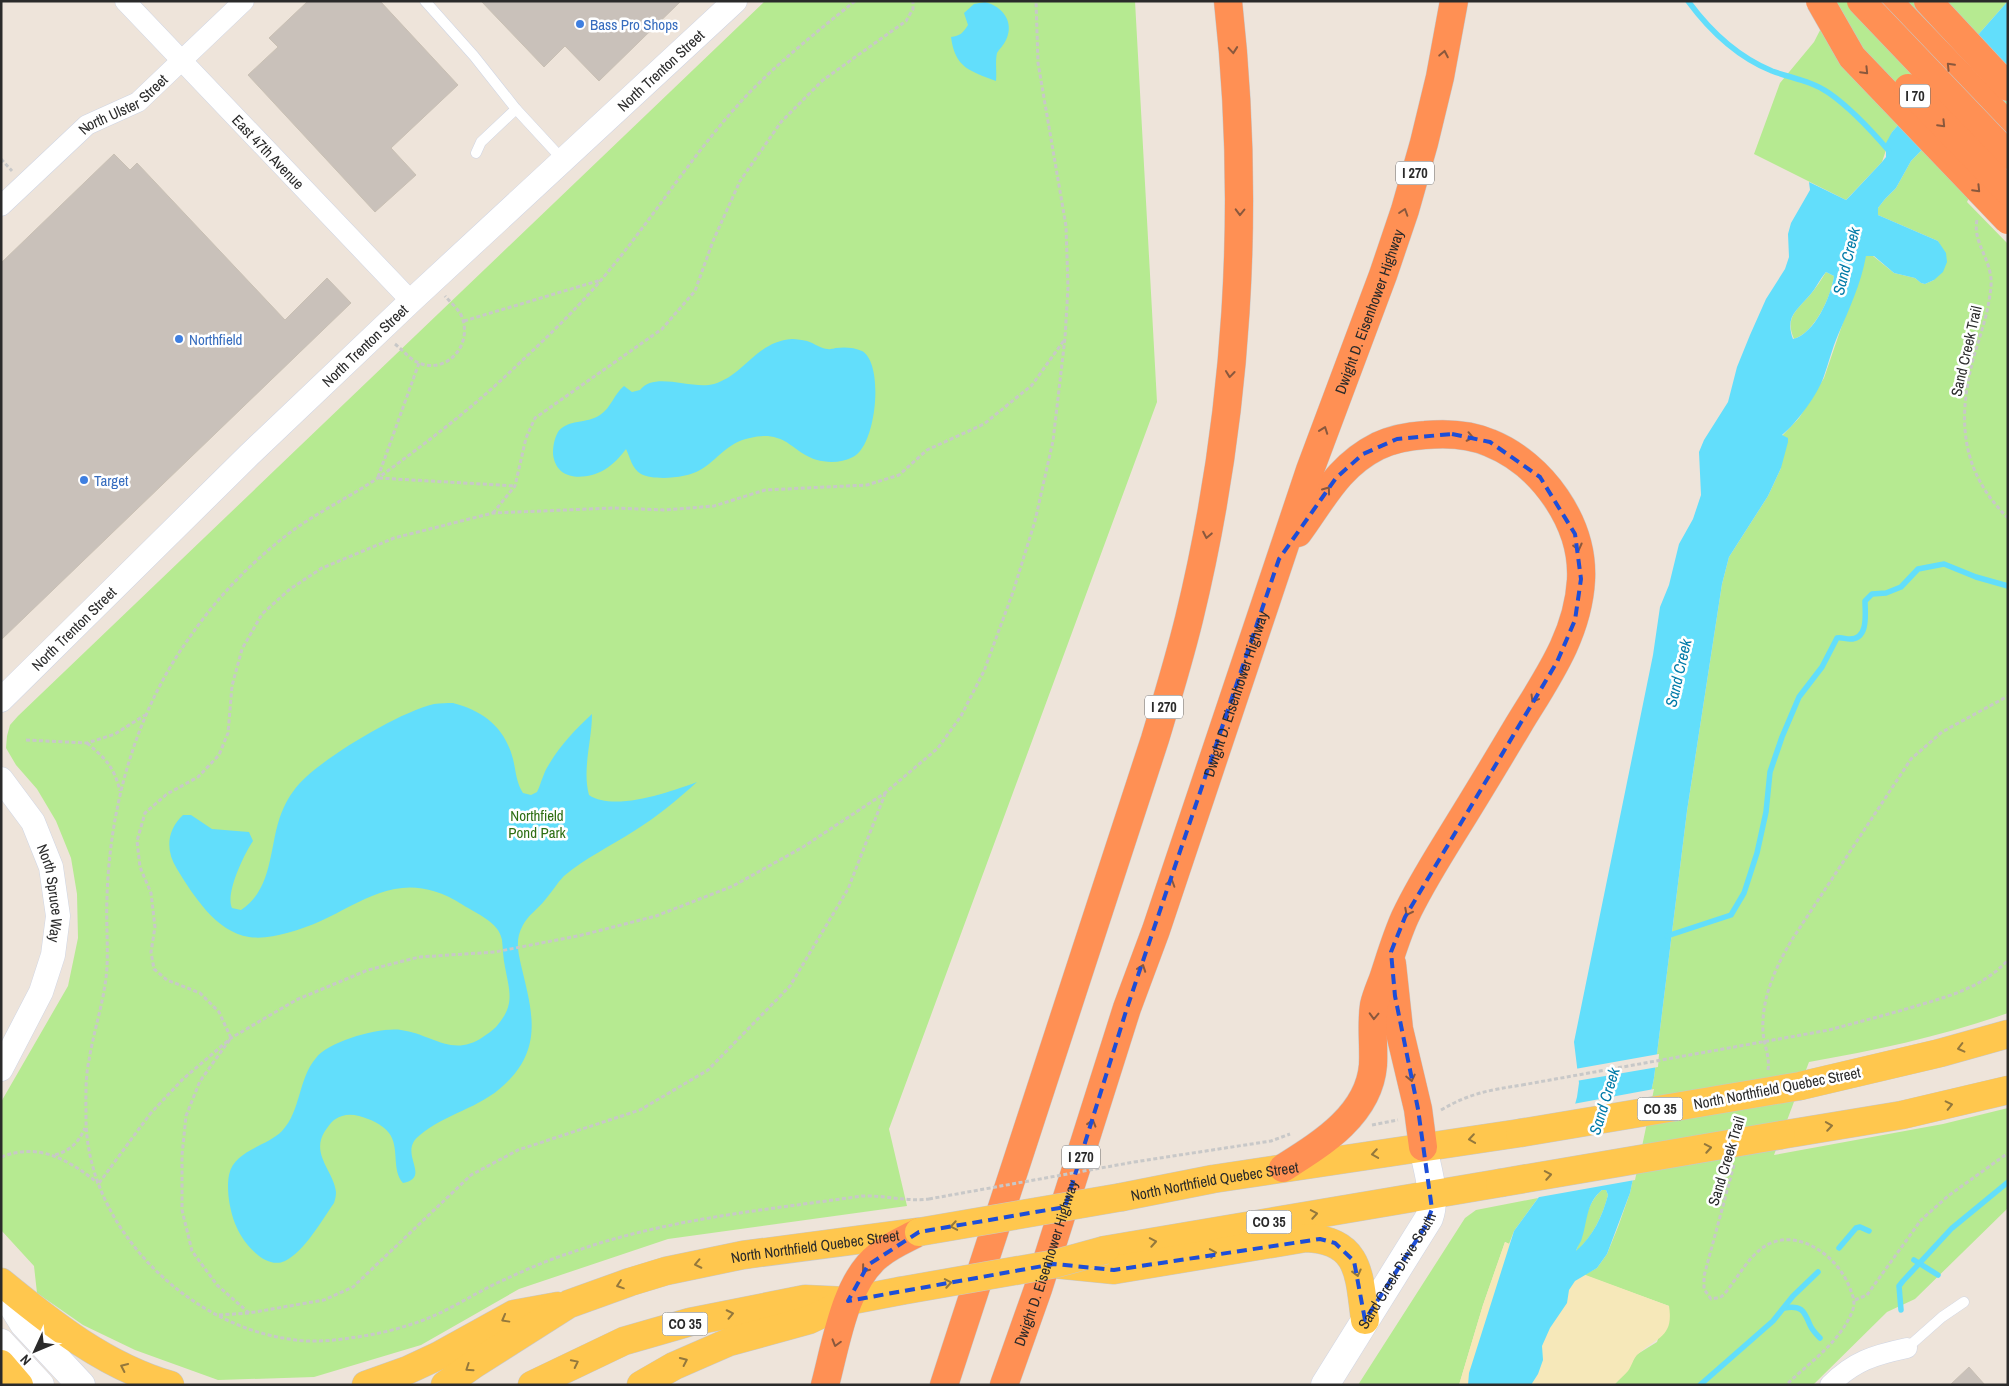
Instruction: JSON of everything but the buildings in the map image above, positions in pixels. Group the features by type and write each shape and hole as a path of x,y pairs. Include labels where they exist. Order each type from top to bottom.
{"highway":[{"name":"I 270","path":"944,1385 1155,739 1181,649 1200,567 1219,467 1238,280 1240,184 1235,75 1228,1"},
{"name":"Dwight D. Eisenhower Highway","path":"1004,1385 1047,1262 1127,1008 1156,930 1279,559 1405,210 1440,77 1454,1"},
{"path":"1821,1 1852,57 2008,220"},
{"name":"I 70","path":"1821,1 2008,191"},
{"path":"1860,1 2008,155"},
{"path":"1888,1 2008,126"},
{"path":"1928,1 2008,87"},
{"path":"1279,559 1313,513 1324,492 1348,465 1379,445 1397,439 1433,434 1471,437 1490,442 1508,451 1540,477 1554,494 1575,534 1580,556 1582,579 1575,620 1557,662 1428,874 1405,917 1374,1004 1373,1067 1370,1081 1361,1100 1341,1126 1325,1141 1283,1168"},
{"path":"1392,952 1394,996 1399,1029 1418,1109 1424,1146"},
{"path":"826,1385 848,1301 859,1276 878,1255 919,1232"}],"main road":[{"name":"North Northfield Quebec Street","path":"445,1385 569,1304 639,1279 702,1263 742,1255 919,1232 1122,1197 1213,1179 1520,1132 1800,1086 1948,1051 2008,1034"},
{"name":"CO 35","path":"532,1385 590,1355 624,1341 690,1322 804,1299 848,1301 1054,1264 1103,1259 1432,1195 1902,1115 2008,1090"},
{"name":"Sand Creek Drive South","path":"1325,1385 1425,1227 1432,1210 1432,1195 1424,1146"},
{"path":"1103,1259 1114,1270 1306,1238 1320,1239 1335,1243 1346,1251 1354,1261 1365,1320"},
{"path":"1,1282 70,1336 111,1361 151,1380 170,1385"},
{"path":"1,1287 24,1324 81,1385"},
{"path":"641,1385 674,1366 729,1342 809,1320 848,1301"},
{"path":"366,1385 408,1370 438,1356 514,1314 569,1304"},
{"path":"1,1343 40,1385"},
{"path":"1,1364 19,1385"}],"street":[{"name":"East 47th Avenue","path":"125,1 411,301"},
{"name":"North Ulster Street","path":"1,206 88,124 138,102 244,1"},
{"name":"North Trenton Street","path":"1,700 379,331 735,1"},
{"name":"North Spruce Way","path":"1,779 33,822 51,867 58,916 53,955 42,992 1,1068"},
{"path":"1830,1385 1857,1362 1876,1354 1907,1348"}],"lane":[{"path":"426,1 474,56 516,109 563,160"},
{"path":"476,153 481,142 516,109"},
{"path":"1907,1348 1942,1317 1964,1302"}],"path":[{"path":"855,1 797,47 747,96 705,145 601,280 507,376 450,423 378,478 296,529 251,566 214,603 181,648 145,715 120,792 109,857 106,898 107,968 103,996 88,1061 86,1128 98,1183 113,1214 139,1253 173,1287 190,1300 217,1315 275,1336 300,1341 365,1336 417,1323 498,1283 570,1252 659,1227 862,1196 912,1200 930,1199 1134,1162 1271,1141 1295,1132"},
{"path":"493,512 515,486 526,438 536,418 662,329 695,291 713,241 740,181 781,122 823,80 906,21 913,9 913,1"},
{"path":"98,1183 150,1114 183,1079 231,1038 296,1000 368,970 419,957 495,952 523,948 656,916 734,886 803,847 885,794 938,748 961,716 984,671 1013,592 1035,521 1053,441 1065,338 1068,287 1066,226 1038,63 1036,1"},
{"name":"Sand Creek Trail","path":"1978,216 1975,229 1976,237 1989,262 1991,289 1988,309 1965,396 1964,427 1975,473 1991,500 2008,518"},
{"path":"464,321 601,280"},
{"path":"379,331 419,363 428,366 440,365 455,356 463,340 464,321 461,314 432,281"},
{"path":"231,1038 219,1012 200,993 167,980 154,970 151,952 155,927 151,893 140,867 137,841 145,813 167,794 198,777 219,755 228,733 232,686 242,649 262,614 290,589 322,568 394,538 493,512 613,508 664,510 714,506 765,490 867,485 899,475 927,450 984,424 1032,385 1065,338"},
{"path":"378,478 419,363"},
{"path":"378,478 515,486"},
{"path":"1765,1077 1768,1068 1768,1053 1763,1033 1767,993 1780,959 1793,938 1912,759 1942,732 2008,696"},
{"path":"26,740 87,743 115,734 145,715"},
{"path":"87,743 107,760 116,774 120,792"},
{"path":"217,1315 249,1313 324,1300 353,1287 472,1175 518,1150 640,1110 708,1070 790,986 848,888 885,794"},
{"path":"1439,1112 1464,1097 1476,1093 1829,1030 1965,990 1986,979 2008,960"},
{"path":"231,1038 200,1081 186,1116 182,1155 182,1210 192,1251 217,1285 249,1313"},
{"path":"1365,1120 1372,1125 1398,1120"},
{"path":"55,1155 66,1151 79,1141 86,1128"},
{"path":"1,1157 24,1152 55,1155 83,1171 98,1183"},
{"path":"1786,1385 1823,1352 1838,1335 1852,1312 1855,1300 1867,1295 1922,1220 1948,1196 2008,1153"},
{"name":"Sand Creek Trail","path":"1734,1164 1704,1276 1704,1289 1711,1299 1722,1296 1758,1251 1772,1243 1791,1240 1805,1243 1834,1263 1846,1277 1855,1300"}],"highlighted area":[{"path":"1452,434 1490,442 1540,477 1575,534 1581,579 1575,620 1557,662 1405,917 1391,952 1395,996 1418,1109 1432,1209 1425,1227 1365,1320 1354,1261 1335,1243 1320,1239 1114,1270 1054,1264 848,1301 868,1265 919,1232 1065,1207 1127,1008 1279,559 1336,478 1363,454 1397,439"}],"green space":[{"name":"Northfield Pond Park","path":"765,1 1135,1 1157,402 889,1129 907,1206 668,1239 519,1289 421,1345 314,1377 218,1380 135,1350 83,1325 37,1293 34,1266 1,1230 1,1102 68,986 78,938 77,894 71,858 56,821 37,789 16,765 6,748 10,725"},
{"path":"1835,1 2008,1 1892,132 1882,162 1846,200 1754,154 1780,83 1814,42"},
{"path":"2008,62 2008,114 1967,202 2008,244 2008,1013 1910,1042 1809,1062 1774,1155 1943,1124 2008,1108 2008,1208 1915,1299 1887,1312 1813,1385 1614,1385 1628,1370 1636,1355 1657,1342 1669,1306 1584,1275 1597,1268 1607,1254 1618,1227 1630,1193 1654,1078 1687,811 1722,584 1729,557 1768,496 1781,468 1782,436 1799,418 1824,378 1866,255 1873,256 1894,273 1915,278 1921,283 1925,284 1934,280 1941,247 1938,241 1878,215 1878,208 1896,188 1911,161"},
{"path":"1826,272 1834,276 1826,303 1809,329 1794,339 1791,325 1793,315"},
{"path":"1602,1190 1606,1190 1608,1195 1603,1212 1591,1234 1575,1253 1591,1204"},
{"path":"1538,1198 1514,1231 1509,1244 1505,1242 1483,1305 1459,1385 1358,1385 1465,1218 1476,1210"}],"sand":[{"path":"1505,1242 1540,1258 1669,1306 1669,1324 1666,1330 1657,1340 1636,1356 1628,1371 1614,1385 1459,1385 1483,1305"}],"water":[{"name":"Sand Creek","path":"2008,1 2008,62 1911,161 1896,188 1878,208 1878,215 1938,241 1946,253 1947,262 1943,272 1934,280 1925,284 1915,278 1894,273 1874,256 1866,256 1858,286 1821,383 1800,416 1782,435 1788,438 1788,442 1781,468 1768,496 1729,557 1722,584 1687,811 1654,1078 1630,1193 1607,1254 1597,1268 1575,1281 1569,1290 1567,1303 1550,1328 1542,1346 1543,1360 1538,1374 1531,1385 1468,1385 1469,1373 1514,1231 1544,1190 1561,1157 1577,1097 1579,1083 1574,1042 1653,655 1660,607 1669,585 1679,544 1693,519 1701,495 1699,452 1704,440 1728,402 1737,367 1750,335 1766,299 1785,269 1789,257 1788,234 1791,223 1810,190 1809,182 1846,200 1886,157 1886,143 1892,132","holes":["1826,272 1834,276 1826,303 1808,330 1801,336 1793,339 1790,325 1793,315","1602,1190 1606,1190 1608,1195 1603,1211 1592,1232 1576,1251 1581,1241 1590,1207"]},
{"path":"985,2 997,7 1001,11 1008,21 1009,27 1006,40 997,53 996,81 965,67 956,56 951,37 961,34 968,25 964,13 974,4"},
{"path":"792,339 807,341 829,349 842,347 856,349 862,351 869,359 874,372 875,405 867,438 861,450 853,457 834,462 821,461 799,451 787,442 770,436 764,436 742,440 729,447 707,466 694,473 679,477 662,478 641,474 633,466 626,449 608,468 589,476 581,477 566,474 555,463 553,449 558,432 567,425 589,420 600,415 607,409 624,386 632,392 655,382 664,381 695,385 714,384 734,374 759,352 769,346 779,341"},
{"path":"453,703 464,706 483,716 499,730 509,748 523,793 531,795 537,792 546,769 558,751 592,714 587,765 589,795 600,800 613,802 627,801 658,795 697,782 651,820 589,858 564,876 525,921 520,930 518,945 529,998 532,1028 530,1043 517,1071 495,1093 440,1122 420,1135 411,1149 415,1176 403,1183 397,1172 394,1145 386,1130 371,1120 356,1115 343,1116 334,1120 325,1131 320,1147 321,1155 336,1192 334,1203 299,1251 285,1261 278,1263 270,1262 263,1259 250,1248 240,1234 232,1216 229,1202 229,1175 237,1160 282,1131 293,1114 310,1066 316,1058 332,1046 356,1036 392,1030 412,1032 442,1043 461,1045 472,1043 493,1030 506,1012 510,998 502,940 497,928 481,915 437,892 414,888 393,889 373,896 311,925 287,933 259,938 237,934 216,920 190,890 173,862 169,848 171,834 183,815 191,815 212,829 249,832 253,841 241,864 231,893 232,908 241,910 260,889 266,876 275,834 284,807 303,780 349,745 385,724 420,708 434,704"}],"pier":[{"path":"1659,1054 1658,1067 1576,1081 1575,1069"},
{"path":"1654,1089 1635,1180 1534,1198 1542,1188 1559,1156 1573,1104"}],"waterway":[{"path":"1688,1 1715,33 1736,51 1772,71 1809,83 1829,93 1853,113 1889,151"},
{"path":"1667,936 1731,915 1744,893 1757,853 1766,812 1770,772 1799,697 1822,667 1837,638 1850,639 1860,635 1865,624 1865,601 1872,594 1886,593 1901,587 1918,569 1944,564 1976,577 2008,586"},
{"path":"1901,1310 1899,1286 1903,1281 1952,1228 2008,1182"},
{"path":"1839,1248 1856,1228 1860,1227 1869,1231"},
{"path":"1914,1260 1938,1275"},
{"path":"1700,1385 1773,1321 1793,1296 1818,1272"},
{"path":"1784,1308 1794,1307 1804,1312 1812,1329 1820,1338"}],"place":[{"name":"Bass Pro Shops","path":"580,24"},
{"name":"Northfield","path":"179,339"},
{"name":"Target","path":"84,480"}]}
